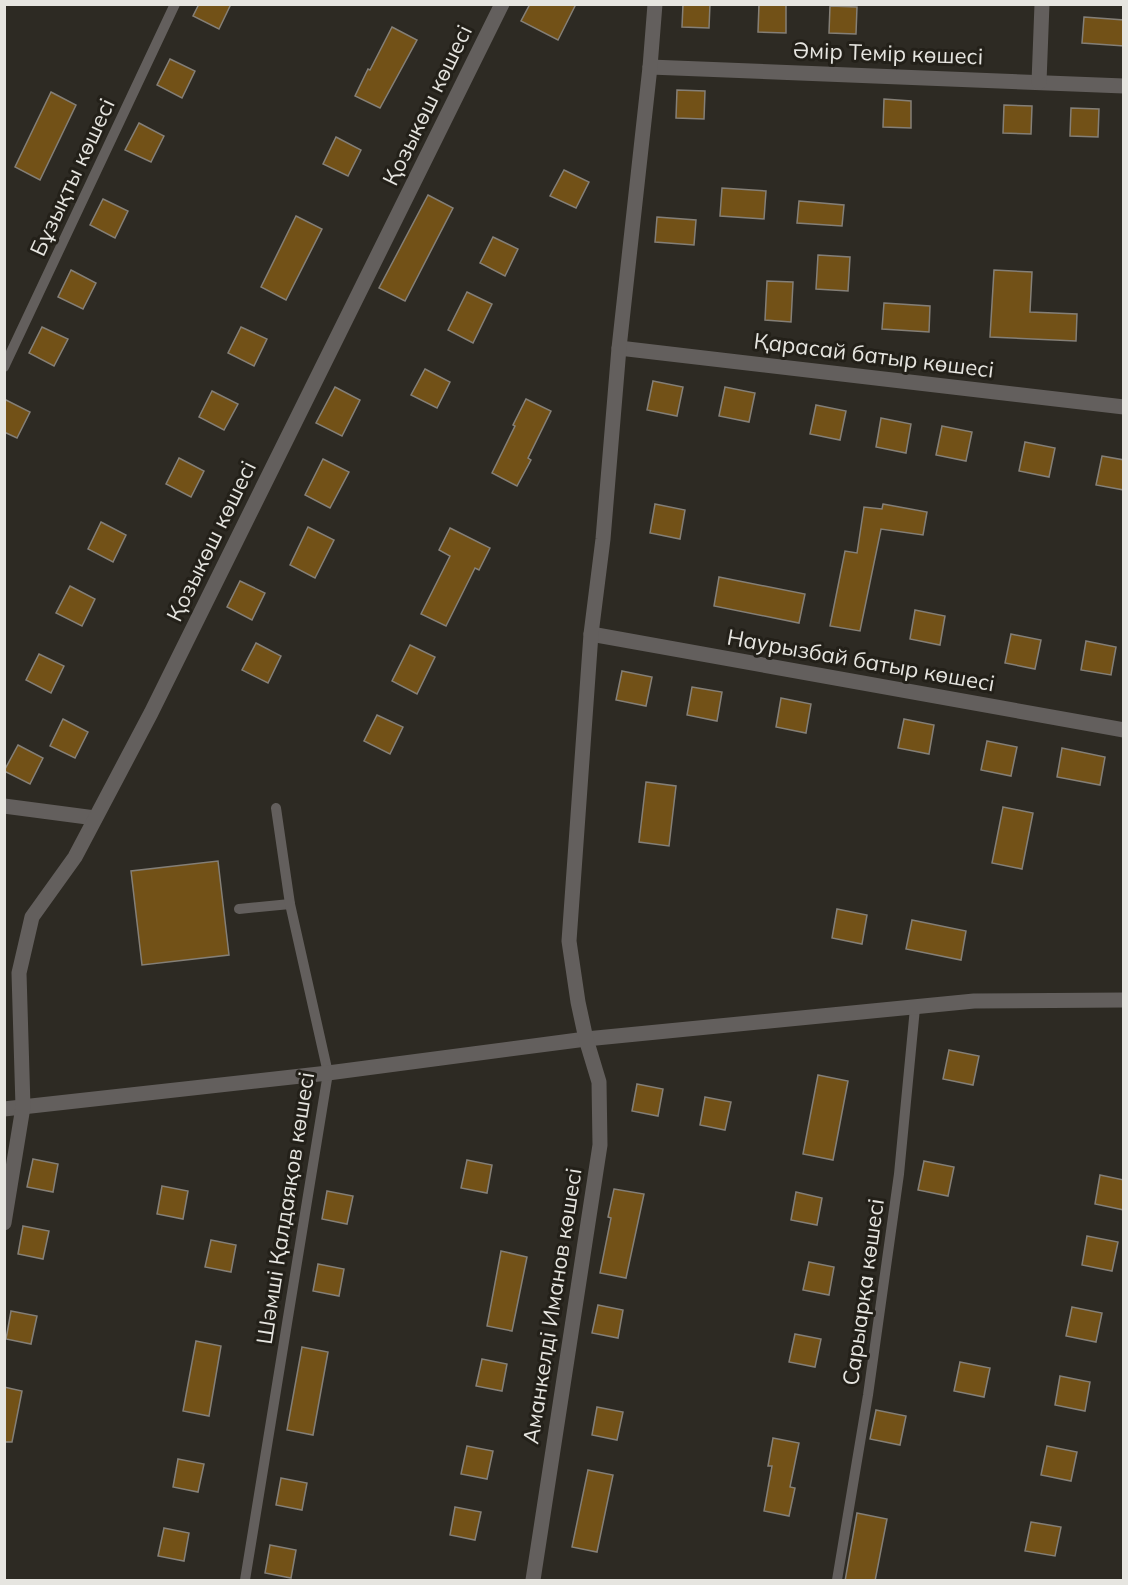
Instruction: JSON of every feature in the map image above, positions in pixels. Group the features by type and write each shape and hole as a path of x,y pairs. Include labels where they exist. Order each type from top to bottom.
{"street":[{"name":"Қозыкөш көшесі","path":"4,1223 23,1107 19,974 32,917 75,857 151,713 502,4"},
{"name":"Аманкелді Иманов көшесі","path":"533,1581 600,1145 599,1082 578,1002 569,941 591,634 603,539 619,348 655,4"},
{"path":"1039,82 1042,4"},
{"name":"Әмір Темір көшесі","path":"650,67 1124,86"},
{"name":"Қарасай батыр көшесі","path":"619,348 1124,407"},
{"name":"Наурызбай батыр көшесі","path":"591,634 1124,730"},
{"path":"4,806 95,818"},
{"path":"4,1109 328,1073 586,1039 974,1001 1124,1000"}],"lane":[{"name":"Бұзықты көшесі","path":"4,367 175,4"},
{"name":"Шәмші Қалдаяқов көшесі","path":"245,1581 328,1073 290,904 276,808"},
{"path":"239,909 290,904"},
{"name":"Сарыарқа көшесі","path":"837,1581 868,1395 899,1174 915,1008"}],"building":[{"path":"199,4 231,4 219,29 193,16"},
{"path":"530,4 576,4 558,40 521,21"},
{"path":"683,4 710,4 709,28 682,27"},
{"path":"759,4 786,5 786,33 758,32"},
{"path":"830,6 857,7 856,34 829,33"},
{"path":"1084,17 1124,20 1124,46 1082,43"},
{"path":"392,27 417,40 380,108 355,96"},
{"path":"170,59 195,71 182,98 157,85"},
{"path":"677,90 705,91 704,119 676,118"},
{"path":"51,92 76,105 40,180 15,167"},
{"path":"884,99 911,101 911,128 883,127"},
{"path":"1004,105 1032,106 1031,134 1003,133"},
{"path":"1071,108 1099,109 1098,137 1070,136"},
{"path":"139,123 164,136 151,162 125,150"},
{"path":"336,137 361,150 348,176 323,164"},
{"path":"564,170 589,182 576,208 550,196"},
{"path":"722,188 766,191 764,219 720,216"},
{"path":"428,195 453,208 405,301 379,288"},
{"path":"103,199 128,211 115,238 90,225"},
{"path":"799,201 844,205 842,226 797,223"},
{"path":"296,216 322,229 286,300 261,287"},
{"path":"657,217 696,220 694,245 655,242"},
{"path":"493,237 518,249 505,276 480,263"},
{"path":"818,255 850,257 848,291 816,289"},
{"path":"71,270 96,283 83,309 58,297"},
{"path":"994,270 1032,272 1030,312 1077,314 1076,341 990,337"},
{"path":"767,281 793,282 791,322 765,320"},
{"path":"467,292 492,304 473,343 448,330"},
{"path":"884,303 930,306 929,332 882,329"},
{"path":"42,327 68,339 54,366 29,353"},
{"path":"241,327 267,339 254,366 228,353"},
{"path":"425,369 450,382 437,408 411,395"},
{"path":"653,381 683,387 677,416 647,410"},
{"path":"335,387 360,400 342,436 316,423"},
{"path":"725,387 755,393 749,422 719,416"},
{"path":"212,391 238,404 224,430 199,417"},
{"path":"4,399 30,412 17,438 4,432"},
{"path":"526,399 551,411 528,458 531,460 517,486 492,473"},
{"path":"816,405 846,411 840,440 810,434"},
{"path":"881,418 911,424 906,453 876,447"},
{"path":"942,426 972,432 966,461 936,455"},
{"path":"1025,442 1055,448 1049,477 1019,471"},
{"path":"1102,456 1124,460 1124,490 1096,485"},
{"path":"179,458 204,471 191,497 166,484"},
{"path":"323,459 349,472 330,508 305,495"},
{"path":"655,504 685,510 680,539 650,533"},
{"path":"883,504 927,512 923,535 881,529 860,631 830,626 845,551 857,553 864,507 882,509"},
{"path":"101,522 126,535 113,562 88,549"},
{"path":"308,527 334,540 315,578 290,565"},
{"path":"450,528 490,548 479,570 475,568 446,626 421,614 450,556 439,550"},
{"path":"719,577 805,594 799,623 714,606"},
{"path":"240,581 265,593 252,620 227,607"},
{"path":"70,586 95,599 82,626 56,613"},
{"path":"915,610 945,616 940,645 910,639"},
{"path":"1011,634 1041,640 1035,669 1005,663"},
{"path":"1086,641 1116,647 1111,675 1081,670"},
{"path":"256,643 281,656 268,683 242,670"},
{"path":"410,645 435,657 417,694 392,681"},
{"path":"39,654 64,666 51,693 26,680"},
{"path":"622,671 652,677 646,706 616,700"},
{"path":"692,687 722,692 717,721 687,715"},
{"path":"781,698 811,704 806,733 776,727"},
{"path":"377,715 403,727 390,754 364,741"},
{"path":"63,719 88,732 75,758 50,746"},
{"path":"904,719 934,725 929,754 898,748"},
{"path":"987,741 1017,747 1011,776 981,770"},
{"path":"18,745 43,758 30,784 4,771"},
{"path":"1062,748 1105,757 1100,785 1057,777"},
{"path":"646,782 676,786 669,846 639,842"},
{"path":"1003,807 1033,813 1022,869 992,863"},
{"path":"218,861 229,955 142,965 131,871"},
{"path":"837,909 867,915 862,944 832,938"},
{"path":"912,920 966,931 961,960 906,949"},
{"path":"949,1050 979,1056 973,1085 943,1079"},
{"path":"818,1075 848,1081 833,1160 803,1154"},
{"path":"637,1084 663,1089 658,1116 632,1111"},
{"path":"705,1097 731,1102 725,1130 700,1125"},
{"path":"33,1159 58,1164 53,1192 27,1187"},
{"path":"467,1160 492,1165 487,1193 461,1188"},
{"path":"924,1161 954,1167 948,1196 918,1190"},
{"path":"1100,1175 1124,1180 1124,1210 1095,1204"},
{"path":"162,1186 188,1191 183,1219 157,1214"},
{"path":"614,1189 644,1194 626,1278 600,1273 611,1218 608,1217"},
{"path":"327,1191 353,1196 347,1224 322,1219"},
{"path":"796,1192 822,1198 817,1225 791,1220"},
{"path":"23,1226 49,1231 43,1259 18,1254"},
{"path":"1087,1236 1118,1242 1112,1271 1082,1265"},
{"path":"211,1240 236,1245 231,1272 205,1267"},
{"path":"501,1251 527,1257 512,1331 487,1326"},
{"path":"809,1262 834,1267 829,1295 803,1290"},
{"path":"318,1264 344,1269 339,1296 313,1291"},
{"path":"598,1305 623,1310 618,1338 592,1333"},
{"path":"1072,1307 1102,1313 1096,1342 1066,1336"},
{"path":"11,1311 37,1316 31,1344 6,1339"},
{"path":"795,1334 821,1339 815,1367 789,1362"},
{"path":"196,1341 221,1346 209,1416 183,1411"},
{"path":"302,1347 328,1352 313,1435 287,1430"},
{"path":"482,1359 507,1364 502,1391 476,1386"},
{"path":"960,1362 990,1368 984,1397 954,1391"},
{"path":"1060,1376 1090,1382 1085,1411 1055,1405"},
{"path":"4,1387 22,1391 12,1442 4,1442"},
{"path":"597,1407 623,1412 617,1440 592,1435"},
{"path":"876,1410 906,1416 900,1445 870,1439"},
{"path":"773,1438 799,1443 790,1487 795,1488 789,1516 764,1511 772,1466 768,1466"},
{"path":"467,1446 493,1451 487,1479 461,1474"},
{"path":"1047,1446 1077,1452 1071,1481 1041,1475"},
{"path":"178,1459 204,1464 198,1492 173,1487"},
{"path":"588,1470 613,1475 597,1552 572,1547"},
{"path":"281,1478 307,1483 302,1510 276,1505"},
{"path":"455,1507 481,1512 475,1540 450,1535"},
{"path":"857,1513 887,1519 875,1581 845,1581"},
{"path":"1031,1522 1061,1527 1055,1556 1025,1551"},
{"path":"164,1528 189,1533 184,1561 158,1556"},
{"path":"270,1545 296,1550 291,1578 265,1573"}]}
